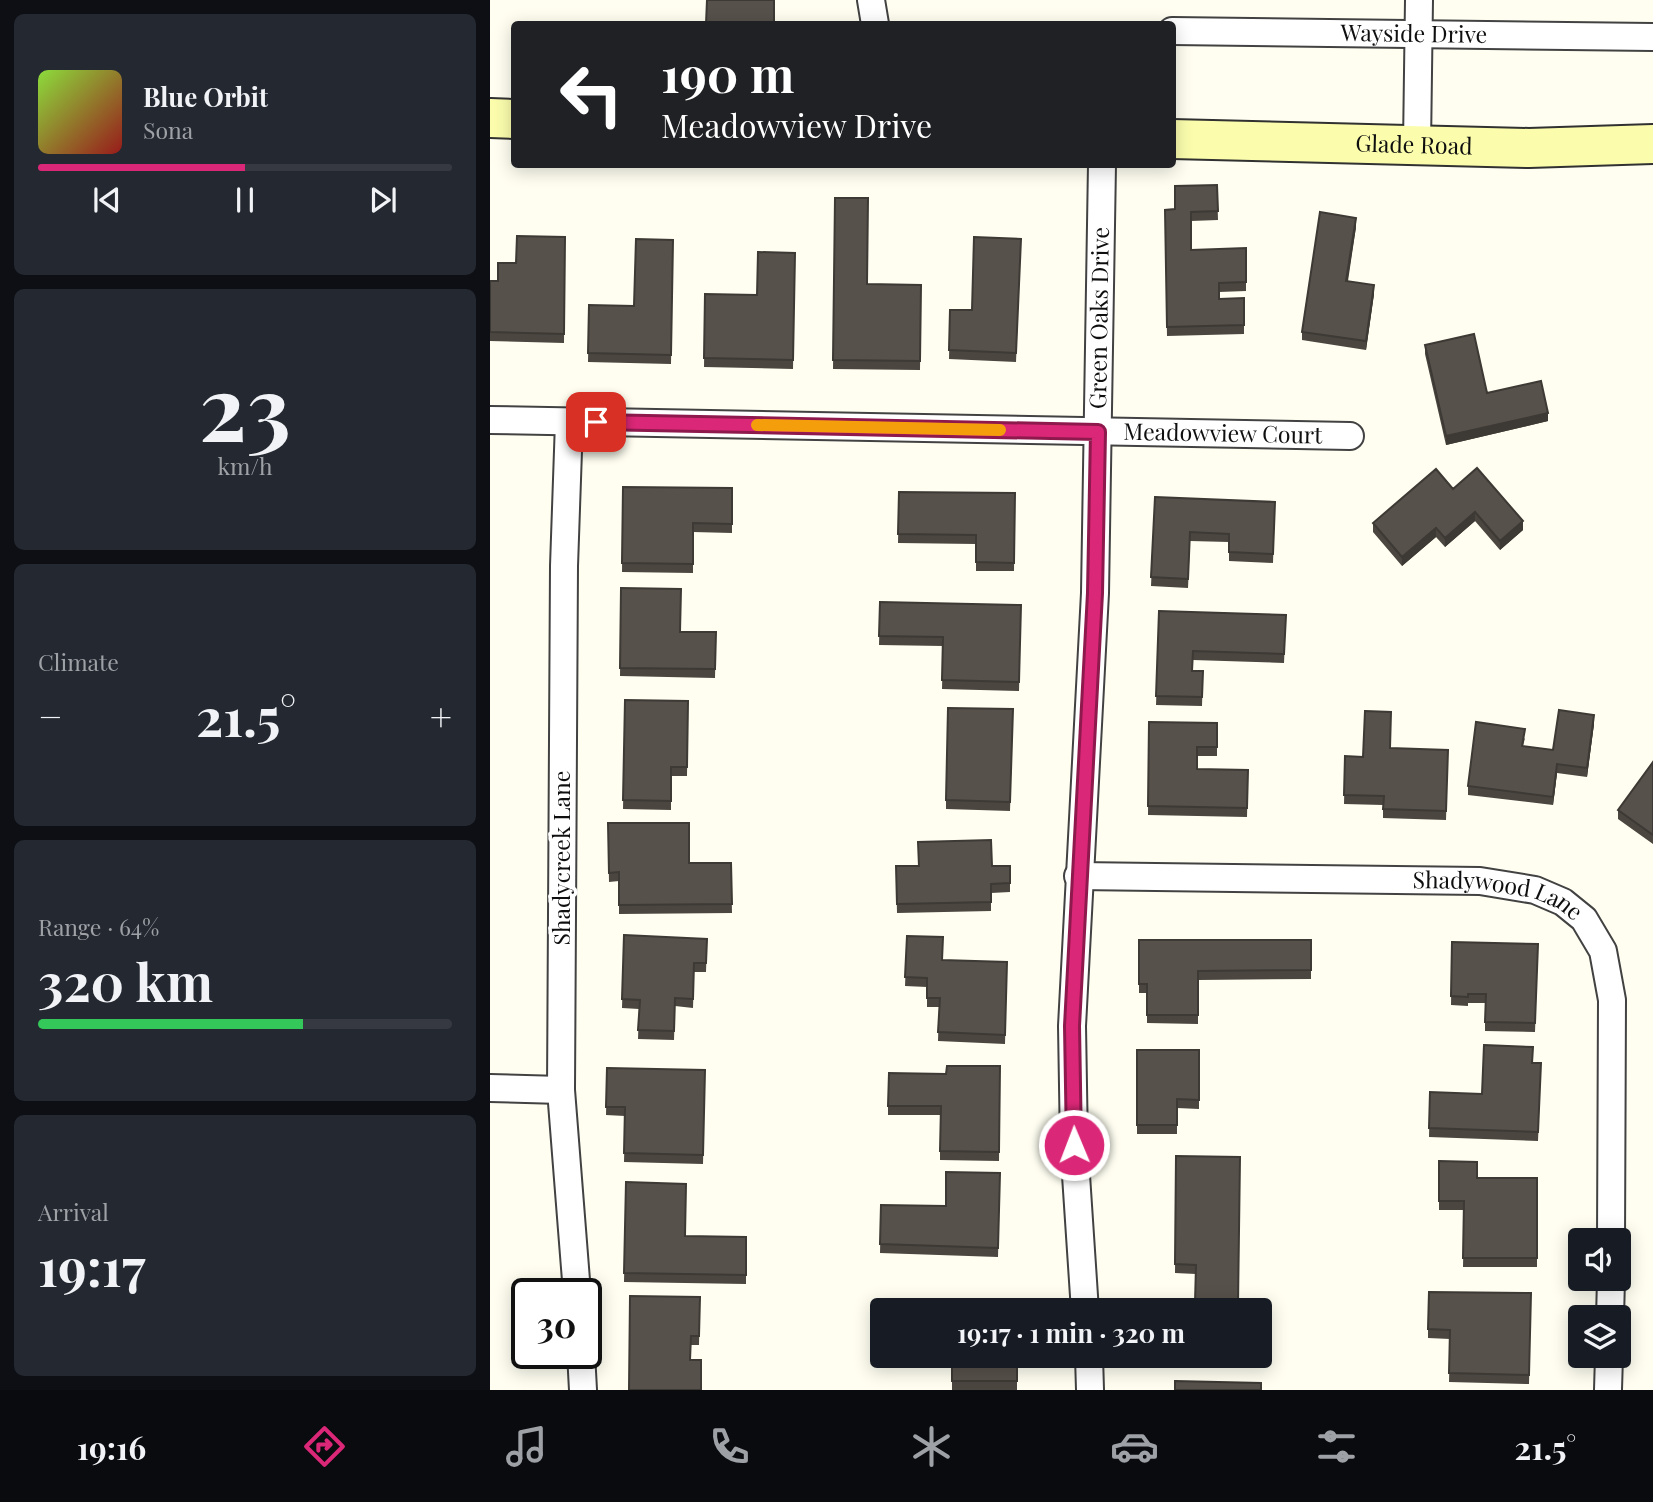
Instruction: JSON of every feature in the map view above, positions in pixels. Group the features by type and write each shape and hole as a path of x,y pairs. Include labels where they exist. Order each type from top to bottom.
{"main road":[{"path":"490,118 511,119"},
{"name":"Glade Road","path":"1176,139 1529,148 1653,144"}],"street":[{"path":"871,0 874,21"},
{"path":"1417,145 1419,0"},
{"name":"Wayside Drive","path":"1176,31 1653,37"},
{"name":"Green Oaks Drive","path":"1084,1298 1074,1145 1072,1026 1095,593 1102,168"},
{"name":"Meadowview Court","path":"490,420 1350,436"},
{"name":"Shadycreek Lane","path":"569,422 564,566 561,1090 576,1278"},
{"name":"Shadywood Lane","path":"1078,876 1480,881 1535,890 1563,902 1584,919 1603,951 1612,1000 1611,1228"},
{"path":"490,1088 561,1090"},
{"path":"1089,1368 1090,1390"},
{"path":"1608,1390 1609,1368"},
{"path":"582,1369 583,1390"}],"building":[{"path":"707,0 774,0 774,21 706,21"},
{"path":"1217,185 1218,211 1191,212 1191,250 1246,248 1246,282 1219,283 1219,299 1244,298 1244,325 1167,327 1165,210 1175,209 1175,186"},
{"path":"835,198 868,198 867,284 921,285 920,361 833,360"},
{"path":"1320,212 1356,218 1346,281 1374,285 1366,341 1302,332"},
{"path":"517,236 565,237 564,334 490,332 490,281 498,281 498,263 516,263"},
{"path":"974,237 1021,239 1016,353 949,350 950,310 972,310"},
{"path":"636,239 673,240 671,355 588,353 589,305 634,306"},
{"path":"758,252 795,253 793,360 704,358 705,294 757,295"},
{"path":"1474,334 1487,393 1541,381 1548,413 1446,436 1425,345"},
{"path":"1477,468 1523,521 1500,541 1475,512 1445,538 1436,528 1402,557 1373,523 1436,469 1453,489"},
{"path":"623,487 732,488 732,524 693,523 693,564 622,563"},
{"path":"899,492 1015,493 1014,563 976,562 976,535 898,534"},
{"path":"1155,497 1275,502 1273,554 1229,552 1229,534 1190,532 1188,579 1151,577"},
{"path":"621,588 681,589 680,632 716,632 715,669 620,668"},
{"path":"880,602 1021,605 1019,682 942,680 943,637 879,636"},
{"path":"1159,611 1286,615 1284,654 1193,651 1192,671 1203,671 1202,697 1156,696"},
{"path":"625,700 688,701 687,767 671,767 671,801 623,800"},
{"path":"948,708 1013,709 1010,802 946,800"},
{"path":"1559,710 1594,715 1587,768 1557,764 1553,797 1468,786 1476,722 1525,729 1522,746 1553,750"},
{"path":"1365,711 1391,712 1390,748 1448,750 1446,811 1383,809 1384,796 1344,795 1345,756 1363,757"},
{"path":"1149,722 1217,723 1217,747 1197,747 1197,769 1248,770 1247,808 1148,806"},
{"path":"1653,762 1653,835 1618,810"},
{"path":"608,823 689,823 689,863 731,863 732,904 619,905 619,872 609,873"},
{"path":"991,840 992,866 1010,866 1010,883 991,884 991,902 897,904 896,866 919,866 918,842"},
{"path":"624,935 707,939 706,963 694,963 693,999 675,998 674,1031 638,1030 640,1000 622,999"},
{"path":"907,936 943,937 942,960 1007,962 1005,1035 938,1032 940,998 927,998 927,978 905,977"},
{"path":"1139,940 1311,940 1311,970 1198,971 1198,1015 1147,1015 1147,984 1139,984"},
{"path":"1452,942 1538,944 1535,1023 1485,1022 1486,994 1451,996"},
{"path":"1484,1045 1533,1047 1532,1063 1541,1063 1538,1132 1429,1128 1430,1092 1482,1094"},
{"path":"1137,1050 1199,1050 1199,1100 1177,1099 1177,1125 1137,1125"},
{"path":"947,1066 1000,1066 999,1152 940,1151 941,1106 888,1106 889,1073 946,1074"},
{"path":"607,1068 705,1070 703,1155 624,1153 625,1107 606,1107"},
{"path":"1176,1156 1240,1157 1238,1298 1195,1298 1196,1265 1175,1264"},
{"path":"1439,1161 1477,1162 1477,1178 1537,1178 1537,1258 1463,1258 1464,1201 1439,1201"},
{"path":"946,1172 1000,1173 998,1248 880,1244 881,1205 946,1206"},
{"path":"626,1182 686,1184 685,1236 746,1237 746,1275 624,1273"},
{"path":"1429,1292 1531,1293 1529,1375 1449,1373 1450,1330 1428,1329"},
{"path":"630,1296 700,1297 699,1336 691,1336 690,1360 701,1360 701,1390 629,1390"},
{"path":"952,1368 1017,1368 1017,1381 952,1381"},
{"path":"1175,1381 1261,1383 1261,1390 1175,1390"}],"slow traffic":[{"path":"757,425 1000,430"}],"route":[{"path":"596,422 1098,432 1095,593 1072,1026 1074,1145"}]}
